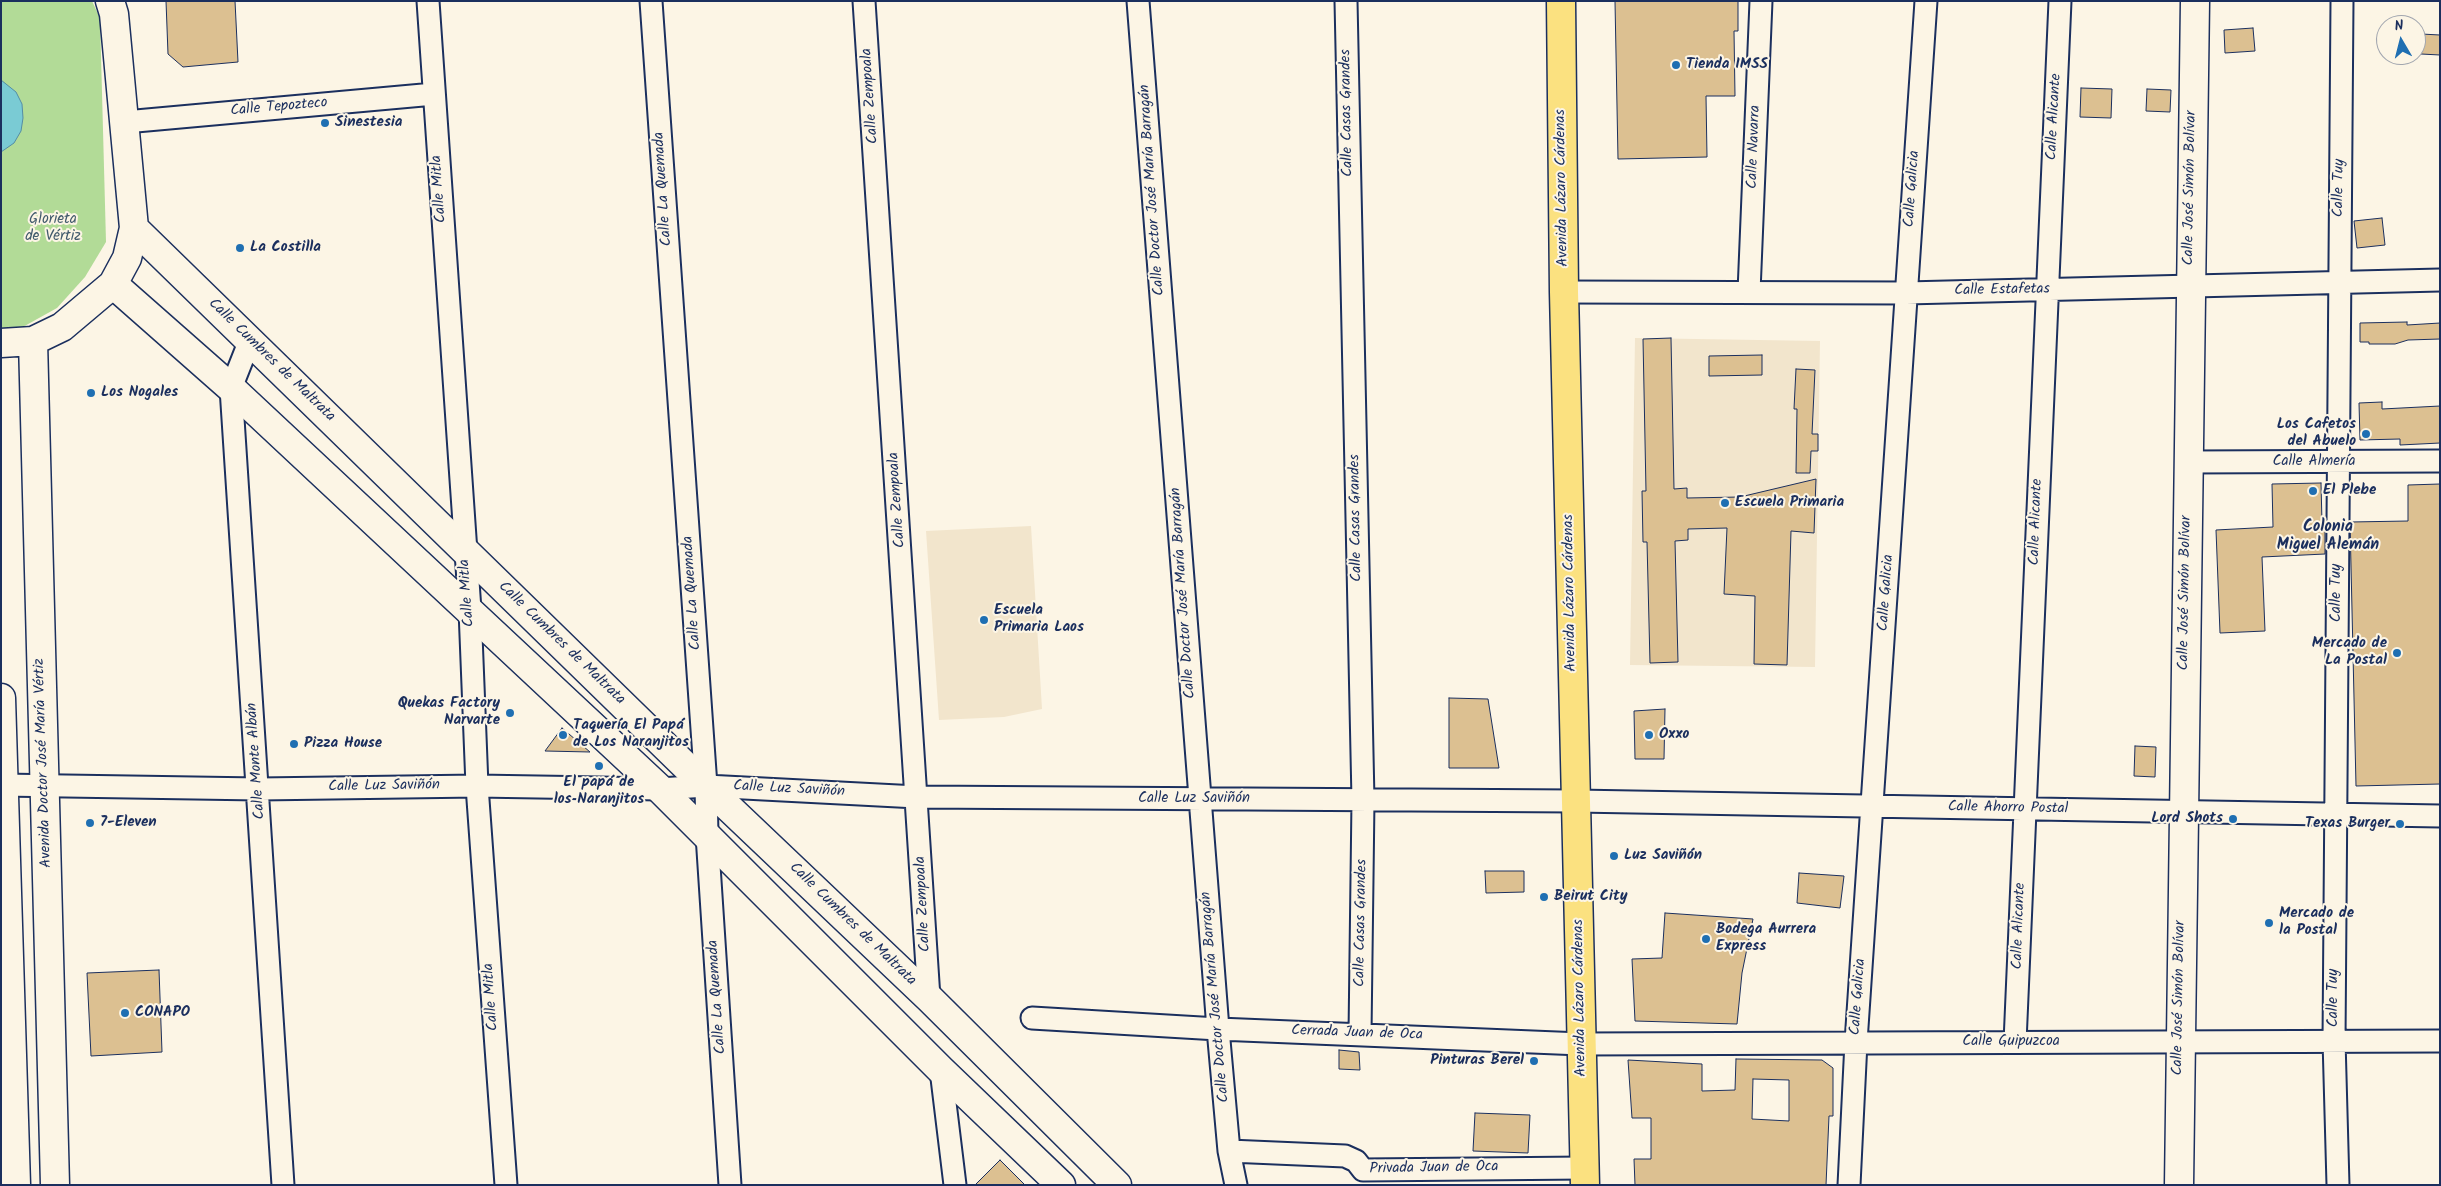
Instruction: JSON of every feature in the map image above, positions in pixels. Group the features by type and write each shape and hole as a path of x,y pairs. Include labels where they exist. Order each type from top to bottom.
{"main road":[{"path":"1,343 33,341 62,327 113,284 127,258 134,228 125,122 110,1"},
{"name":"Avenida Lázaro Cárdenas","path":"1561,1 1564,292 1585,1176"},
{"name":"Calle José Simón Bolívar","path":"2179,1185 2179,1042 2194,1"},
{"name":"Calle Cumbres de Maltrata","path":"134,228 706,786 929,998 1117,1185"},
{"path":"113,284 231,388 660,788 941,1070 1061,1185"},
{"name":"Avenida Doctor José María Vértiz","path":"33,341 55,1185"},
{"path":"1,698 16,1185"}],"street":[{"name":"Calle Mitla","path":"428,1 470,610 477,786 506,1185"},
{"name":"Calle La Quemada","path":"651,1 706,786 707,835 730,1185"},
{"name":"Calle Zempoala","path":"864,1 929,998"},
{"name":"Calle Doctor José María Barragán","path":"1138,1 1218,1029 1229,1151 1236,1185"},
{"name":"Calle Casas Grandes","path":"1346,1 1364,800 1360,1034"},
{"name":"Calle Navarra","path":"1749,292 1761,1"},
{"name":"Calle Galicia","path":"1849,1185 1856,1042 1926,1"},
{"name":"Calle Alicante","path":"2015,1042 2060,1"},
{"name":"Calle Tuy","path":"2338,1185 2334,1040 2342,1"},
{"name":"Calle Tepozteco","path":"125,122 434,94"},
{"name":"Calle Estafetas","path":"1564,292 1906,293 2189,288 2440,280"},
{"name":"Calle Monte Albán","path":"250,340 231,388 259,789 283,1185"},
{"name":"Calle Almería","path":"2188,462 2440,461"},
{"name":"Calle Luz Saviñón","path":"3,785 259,789 477,786 660,788 706,786 917,797 1576,801"},
{"name":"Calle Ahorro Postal","path":"1576,801 1873,808 2025,808 2336,816 2440,816"},
{"name":"Cerrada Juan de Oca","path":"1032,1018 1218,1029 1581,1044"},
{"name":"Calle Guipuzcoa","path":"1581,1044 2334,1040 2440,1042"},
{"path":"941,1070 955,1185"},
{"name":"Privada Juan de Oca","path":"1229,1151 1345,1156 1356,1161 1363,1178 1585,1176"}],"shaded area":[{"name":"Escuela Primaria","path":"1635,338 1820,341 1815,667 1630,665"},
{"name":"Escuela Primaria Laos","path":"1031,526 1042,709 1004,717 939,720 926,531"}],"green space":[{"name":"Glorieta de Vértiz","path":"1,1 92,1 100,18 106,242 85,277 57,308 21,328 1,330"}],"water":[{"path":"1,80 16,92 22,104 23,118 21,131 14,143 1,152"}],"building":[{"path":"166,1 235,1 238,62 183,67 168,54"},
{"name":"Tienda IMSS","path":"1615,1 1738,1 1738,31 1734,31 1735,96 1706,96 1707,157 1618,159"},
{"path":"2253,28 2255,51 2225,53 2224,30"},
{"path":"2426,34 2440,35 2440,55 2426,54"},
{"path":"2081,88 2112,89 2111,118 2080,117"},
{"path":"2147,89 2171,90 2170,112 2146,111"},
{"path":"2382,218 2385,245 2357,248 2354,221"},
{"path":"2407,322 2407,325 2440,323 2440,339 2408,340 2395,344 2360,342 2360,323"},
{"path":"1671,338 1674,489 1687,488 1687,498 1740,497 1816,479 1814,533 1791,531 1787,665 1754,664 1755,596 1724,594 1727,528 1688,529 1688,540 1675,541 1678,662 1650,663 1647,542 1643,542 1642,491 1646,491 1643,339"},
{"path":"1762,355 1762,375 1709,376 1709,356"},
{"path":"1796,369 1815,370 1812,434 1818,434 1818,451 1811,451 1810,473 1796,473 1797,409 1794,409"},
{"path":"2382,402 2382,409 2440,406 2440,443 2400,445 2400,439 2360,440 2359,403"},
{"path":"2321,483 2322,523 2325,523 2325,554 2262,557 2265,631 2220,633 2216,530 2273,527 2272,484"},
{"name":"Mercado de La Postal","path":"2440,484 2440,784 2356,786 2350,522 2408,521 2408,485"},
{"path":"1449,698 1488,699 1499,768 1449,768"},
{"name":"Oxxo","path":"1665,709 1664,759 1635,759 1634,711"},
{"name":"Taquería El Papá de Los Naranjitos","path":"562,728 590,752 545,751"},
{"path":"2135,746 2156,747 2155,777 2134,776"},
{"path":"1485,871 1524,871 1524,892 1486,893"},
{"path":"1799,873 1844,876 1840,908 1797,903"},
{"path":"1665,913 1753,919 1742,973 1737,1024 1635,1021 1632,959 1662,958"},
{"name":"CONAPO","path":"159,970 162,1052 91,1056 87,973"},
{"path":"1339,1050 1359,1052 1360,1070 1339,1069"},
{"path":"1736,1059 1822,1060 1833,1068 1833,1116 1829,1116 1826,1185 1635,1185 1634,1159 1651,1159 1651,1118 1632,1118 1628,1060 1702,1064 1702,1091 1735,1090","holes":["1753,1079 1789,1080 1789,1121 1752,1119"]},
{"path":"1475,1113 1530,1115 1528,1153 1473,1151"},
{"path":"1000,1160 1025,1185 975,1185"}],"place":[{"name":"Tienda IMSS","path":"1676,65"},
{"name":"Sinestesia","path":"325,123"},
{"name":"La Costilla","path":"240,248"},
{"name":"Los Nogales","path":"91,393"},
{"name":"Los Cafetos del Abuelo","path":"2366,434"},
{"name":"El Plebe","path":"2313,491"},
{"name":"Escuela Primaria","path":"1725,503"},
{"name":"Escuela Primaria Laos","path":"984,620"},
{"name":"Mercado de La Postal","path":"2397,653"},
{"name":"Quekas Factory Narvarte","path":"510,713"},
{"name":"Taquería El Papá de Los Naranjitos","path":"563,735"},
{"name":"Oxxo","path":"1649,735"},
{"name":"Pizza House","path":"294,744"},
{"name":"El papá de los Naranjitos","path":"599,766"},
{"name":"Lord Shots","path":"2233,819"},
{"name":"7-Eleven","path":"90,823"},
{"name":"Texas Burger","path":"2400,824"},
{"name":"Luz Saviñón","path":"1614,856"},
{"name":"Beirut City","path":"1544,897"},
{"name":"Mercado de la Postal","path":"2269,923"},
{"name":"Bodega Aurrera Express","path":"1706,939"},
{"name":"CONAPO","path":"125,1013"},
{"name":"Pinturas Berel","path":"1534,1061"}],"district":[{"name":"Colonia Miguel Alemán","path":"2328,537"}]}
